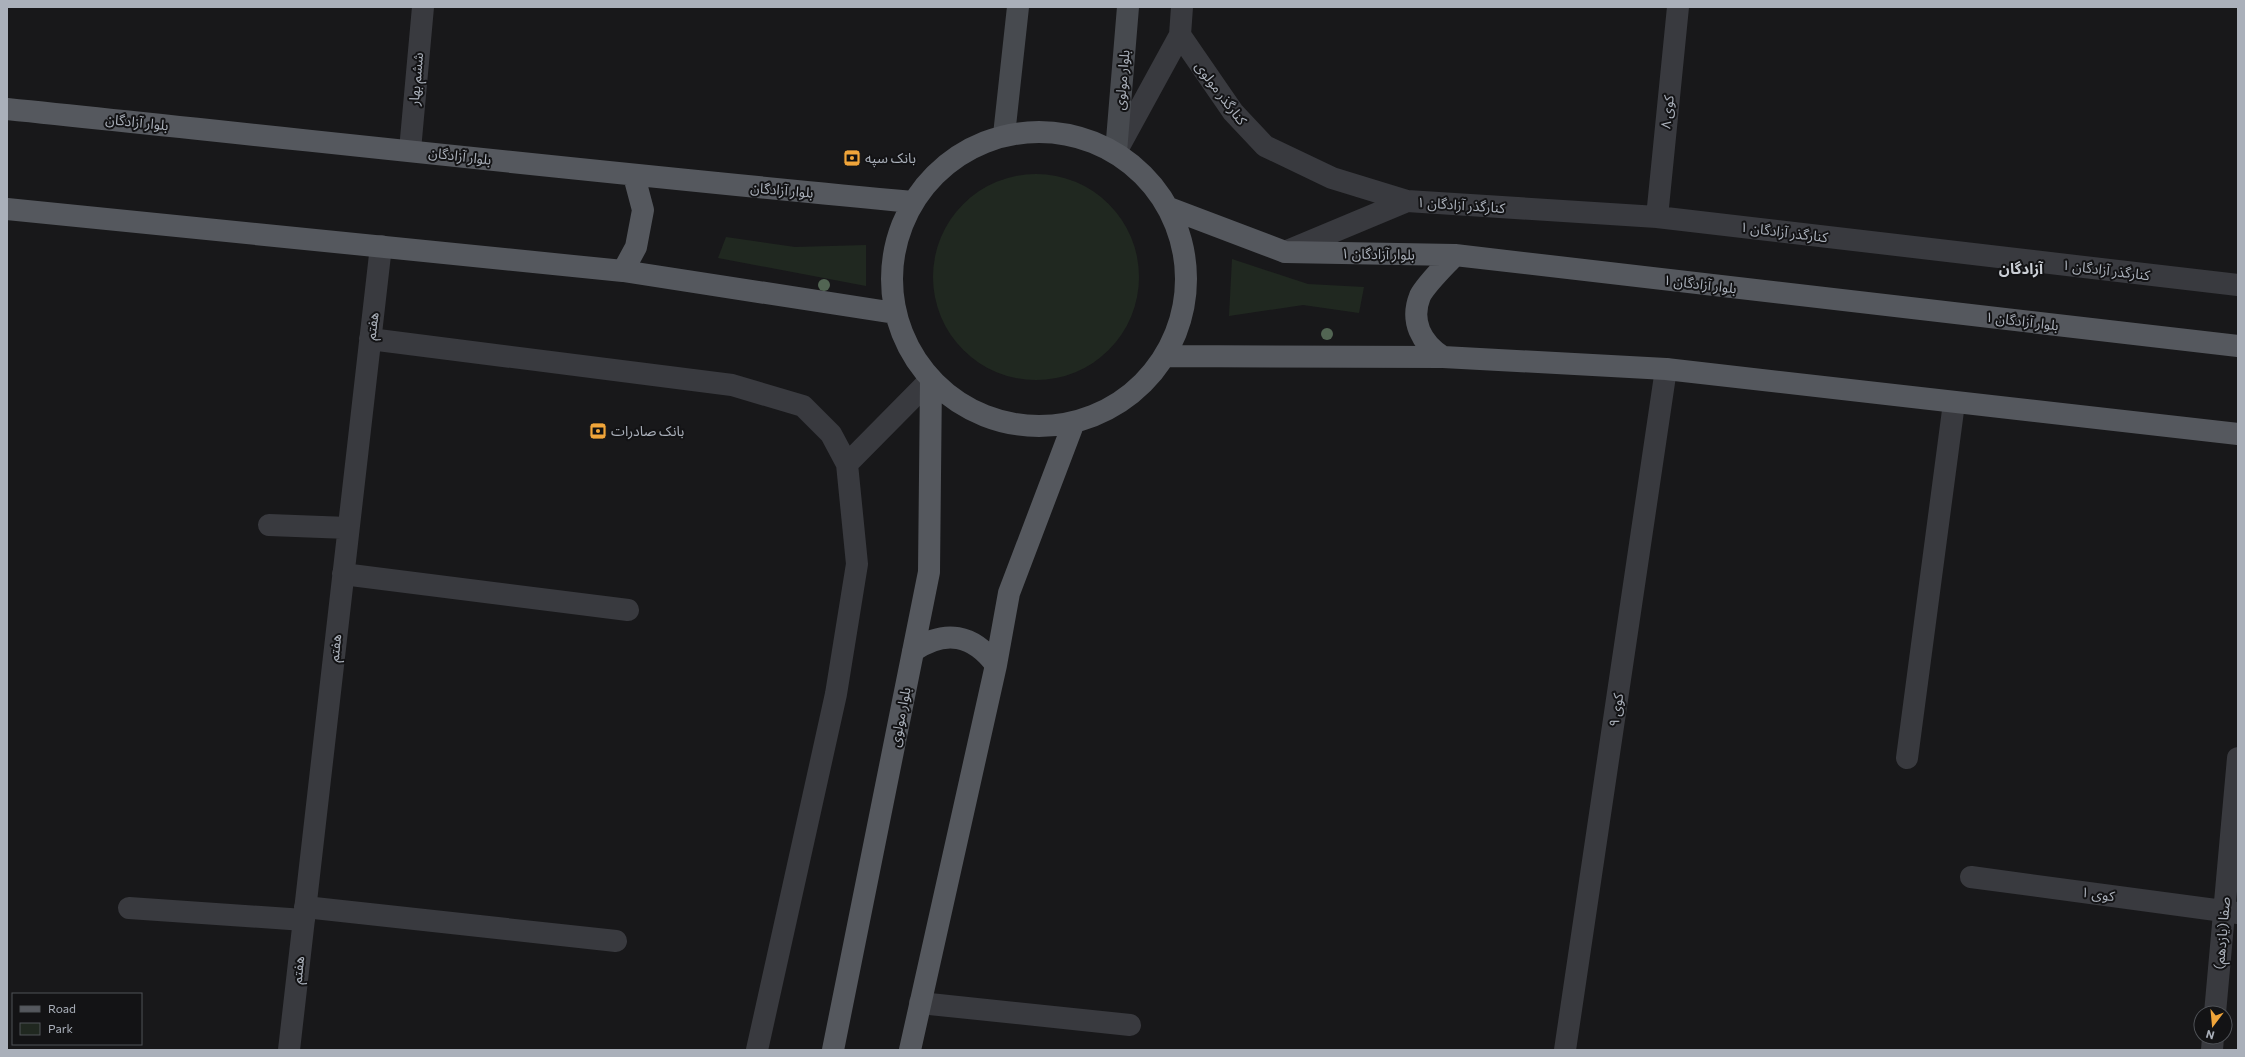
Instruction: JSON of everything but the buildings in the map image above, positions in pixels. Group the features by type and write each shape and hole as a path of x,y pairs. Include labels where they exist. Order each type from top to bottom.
{"main road":[{"path":"1004,135 1018,7"},
{"name":"بلوار مولوی","path":"1116,152 1128,7"},
{"name":"بلوار آزادگان","path":"7,109 410,150 634,176 912,202"},
{"path":"1042,131 1081,137 1116,152 1146,177 1169,208 1183,244 1187,282 1181,320 1165,356 1141,386 1110,409 1074,422 1043,426 1012,424 982,415 954,400 931,379 908,348 895,313 891,275 897,237 912,202 936,171 968,149 1004,135 1042,131"},
{"path":"624,271 636,247 643,210 634,176"},
{"path":"7,208 624,271 895,313"},
{"name":"بلوار آزادگان ۱","path":"1169,208 1285,252 1455,256 2238,346"},
{"path":"1442,357 1430,349 1419,333 1415,314 1421,295 1455,256"},
{"path":"1165,356 1442,357 1666,369 1954,403 2238,434"},
{"name":"بلوار مولوی","path":"833,1050 929,572 931,379"},
{"path":"910,1050 996,665 1009,593 1074,422"},
{"path":"913,651 926,642 941,638 956,637 979,647 996,665"}],"street":[{"name":"ششم بهار","path":"410,150 423,7"},
{"path":"1116,152 1180,35 1182,7"},
{"name":"کوی ۸","path":"1657,217 1678,7"},
{"name":"کنارگذر مولوی","path":"1180,35 1232,112 1265,146 1332,178"},
{"name":"کنارگذر آزادگان ۱","path":"1332,178 1407,201 1657,217 2238,285"},
{"path":"1285,252 1407,201"},
{"name":"هفتم","path":"289,1050 381,246"},
{"path":"370,339 732,385 803,406 831,434 847,464 857,564 836,694 757,1050"},
{"name":"کوی ۹","path":"1565,1050 1666,369"},
{"path":"847,464 931,379"},
{"path":"1907,758 1954,403"},
{"path":"269,524 348,528"},
{"path":"343,574 628,610"},
{"name":"صفا (یازدهم)","path":"2216,1005 2231,912 2238,758"},
{"name":"کوی ۱","path":"1971,877 2231,912"},
{"path":"129,908 305,913 616,941"},
{"path":"920,1002 1130,1025"}],"green space":[{"path":"1036,174 1056,176 1075,182 1084,186 1109,204 1127,229 1131,238 1137,257 1139,277 1137,297 1131,316 1127,325 1109,350 1084,368 1075,372 1056,378 1036,380 1016,378 997,372 988,368 963,350 945,325 941,316 935,297 933,277 935,257 941,238 945,229 963,204 988,186 997,182 1016,176"},
{"path":"726,237 795,247 866,245 866,286 718,258"},
{"path":"1232,259 1308,284 1364,287 1359,313 1303,305 1229,316"}],"place":[{"name":"بانک سپه","path":"852,158"},
{"name":"بانک صادرات","path":"598,431"}],"district":[{"name":"آزادگان","path":"2021,269"}]}
